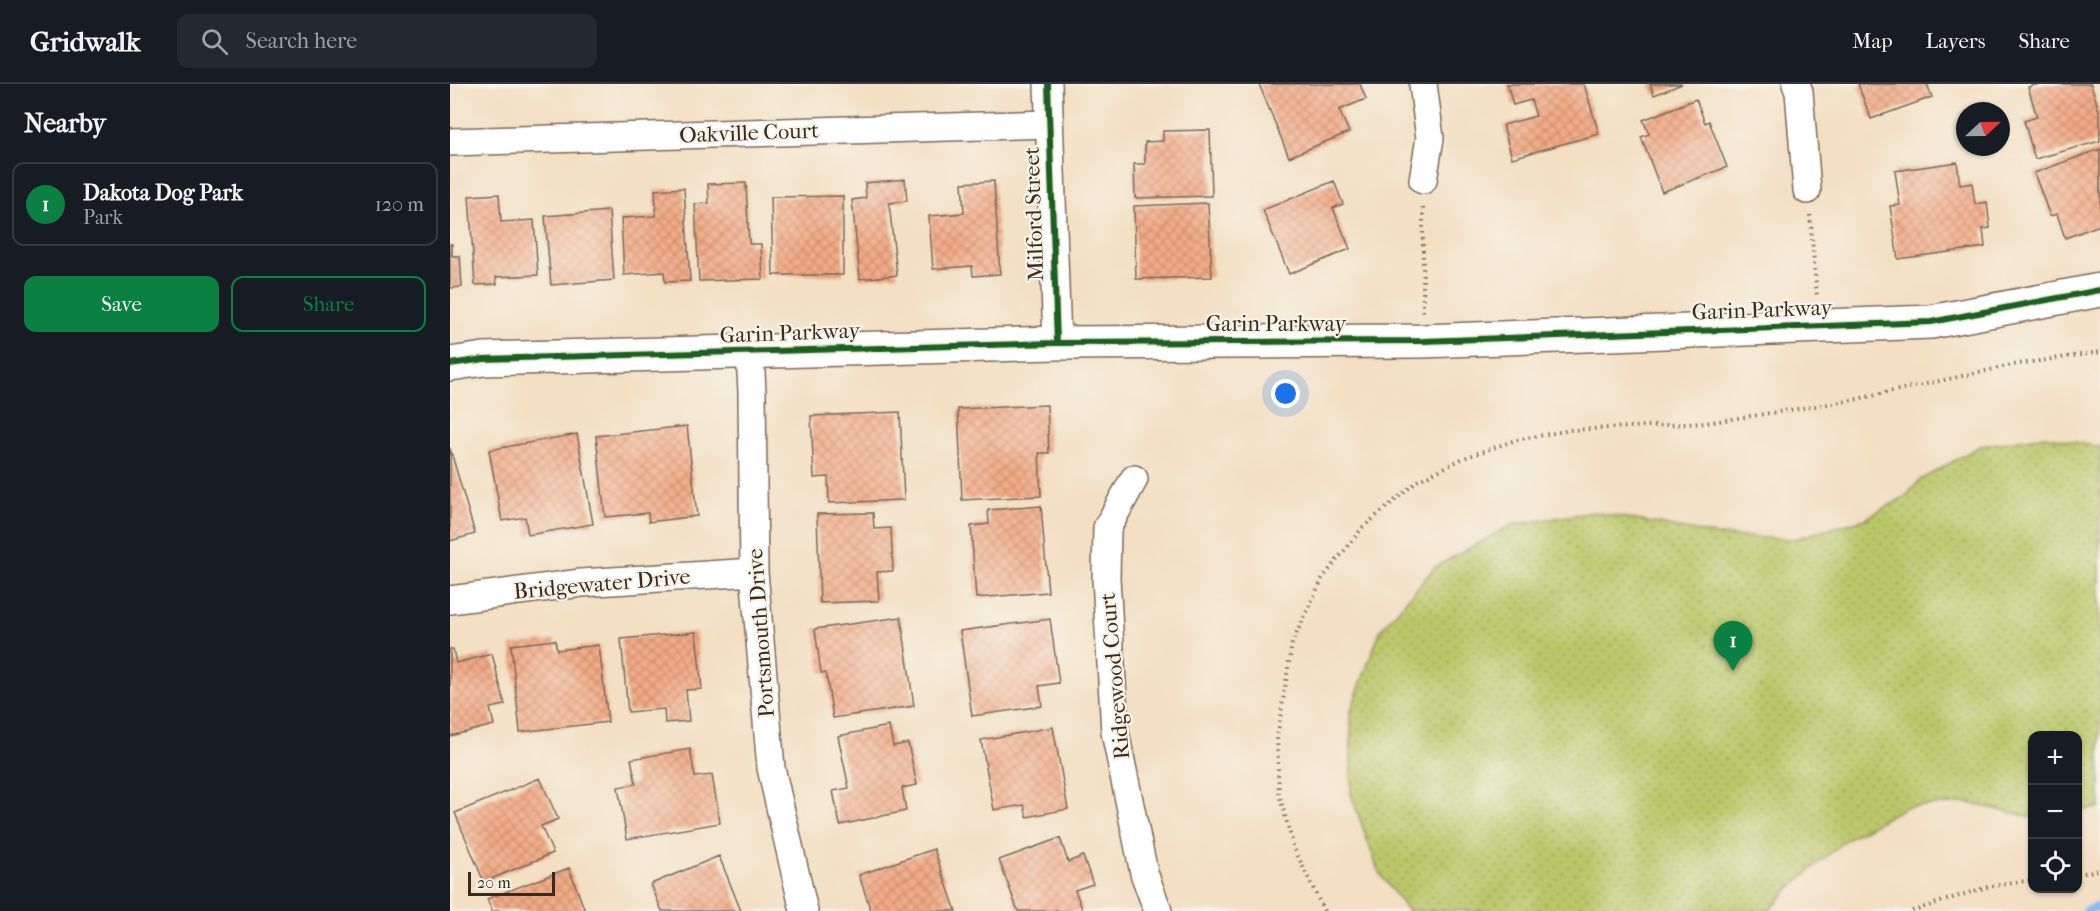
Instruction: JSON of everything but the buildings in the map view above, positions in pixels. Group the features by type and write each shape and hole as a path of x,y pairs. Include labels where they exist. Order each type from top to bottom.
{"street":[{"name":"Milford Street","path":"1048,84 1057,343"},
{"path":"1423,84 1430,138 1423,180"},
{"path":"1796,84 1799,92 1807,190"},
{"name":"Oakville Court","path":"450,142 1049,124"},
{"name":"Garin Parkway","path":"450,364 484,359 1057,343 1423,341 1931,322 2100,290"},
{"name":"Portsmouth Drive","path":"750,352 754,572 771,768 804,911"},
{"name":"Ridgewood Court","path":"1134,479 1107,528 1107,589 1115,732 1144,873 1158,911"},
{"name":"Bridgewater Drive","path":"450,600 581,583 754,572"}],"path":[{"path":"1423,180 1423,341"},
{"path":"1807,190 1815,261 1818,326"},
{"path":"1324,911 1294,848 1279,794 1277,738 1292,644 1322,579 1363,527 1419,480 1464,458 1516,440 1571,430 1706,423 1848,401 2012,365 2100,352"},
{"path":"2082,873 2100,870"},
{"path":"1912,911 1987,887 2028,881"}],"green space":[{"path":"2045,436 2100,447 2100,808 2082,810 2082,731 2028,731 2028,816 1968,803 1905,807 1844,841 1790,888 1769,911 1408,911 1379,873 1351,794 1351,710 1380,631 1435,567 1511,525 1594,512 1722,536 1794,539 1865,519 1906,496 1920,480 1980,446"}],"waterway":[{"path":"2086,911 2100,906"}],"cycle path":[{"path":"1048,84 1057,343"},
{"path":"450,364 484,359 1057,343 1423,341 1931,322 2100,290"}],"place":[{"name":"Dakota Dog Park","path":"1733,671"}]}
